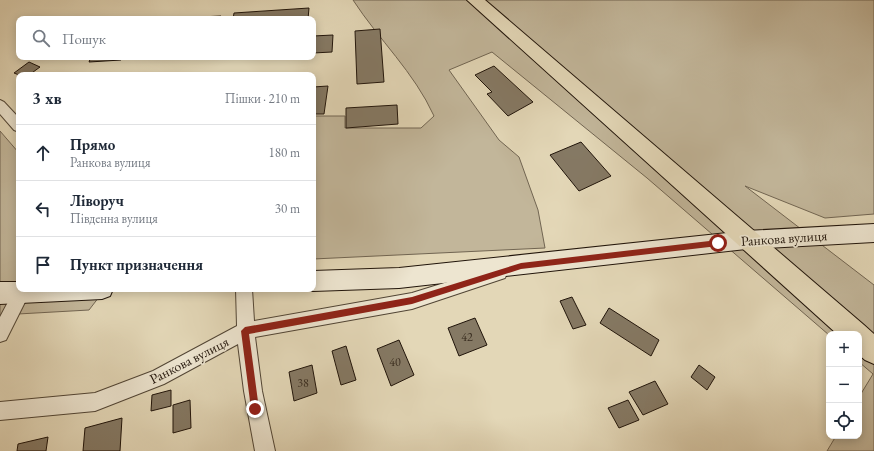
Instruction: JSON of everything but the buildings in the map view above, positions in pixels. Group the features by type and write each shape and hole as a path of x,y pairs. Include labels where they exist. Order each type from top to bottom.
{"highway":[{"path":"475,0 746,240 852,331"},
{"path":"862,341 874,351"}],"street":[{"path":"0,105 16,124"},
{"name":"Ранкова вулиця","path":"0,411 95,402 158,378 245,331 412,301 521,266 746,240 874,233"},
{"path":"316,281 399,278 521,266"},
{"path":"0,334 11,292"},
{"path":"244,292 245,331 255,409 265,451"}],"shaded area":[{"path":"353,0 874,0 874,214 825,218 745,186 874,285 874,451 827,451 834,439 862,439 862,392 873,374 862,365 862,331 826,331 826,332 647,178 492,52 449,70 499,140 519,157 538,210 545,248 316,259 316,116 345,116 345,128 421,128 434,116 417,85"},
{"path":"0,131 16,150 16,292 49,292 99,297 89,310 0,315"}],"route":[{"path":"255,409 245,331 412,301 521,266 718,243"}]}
